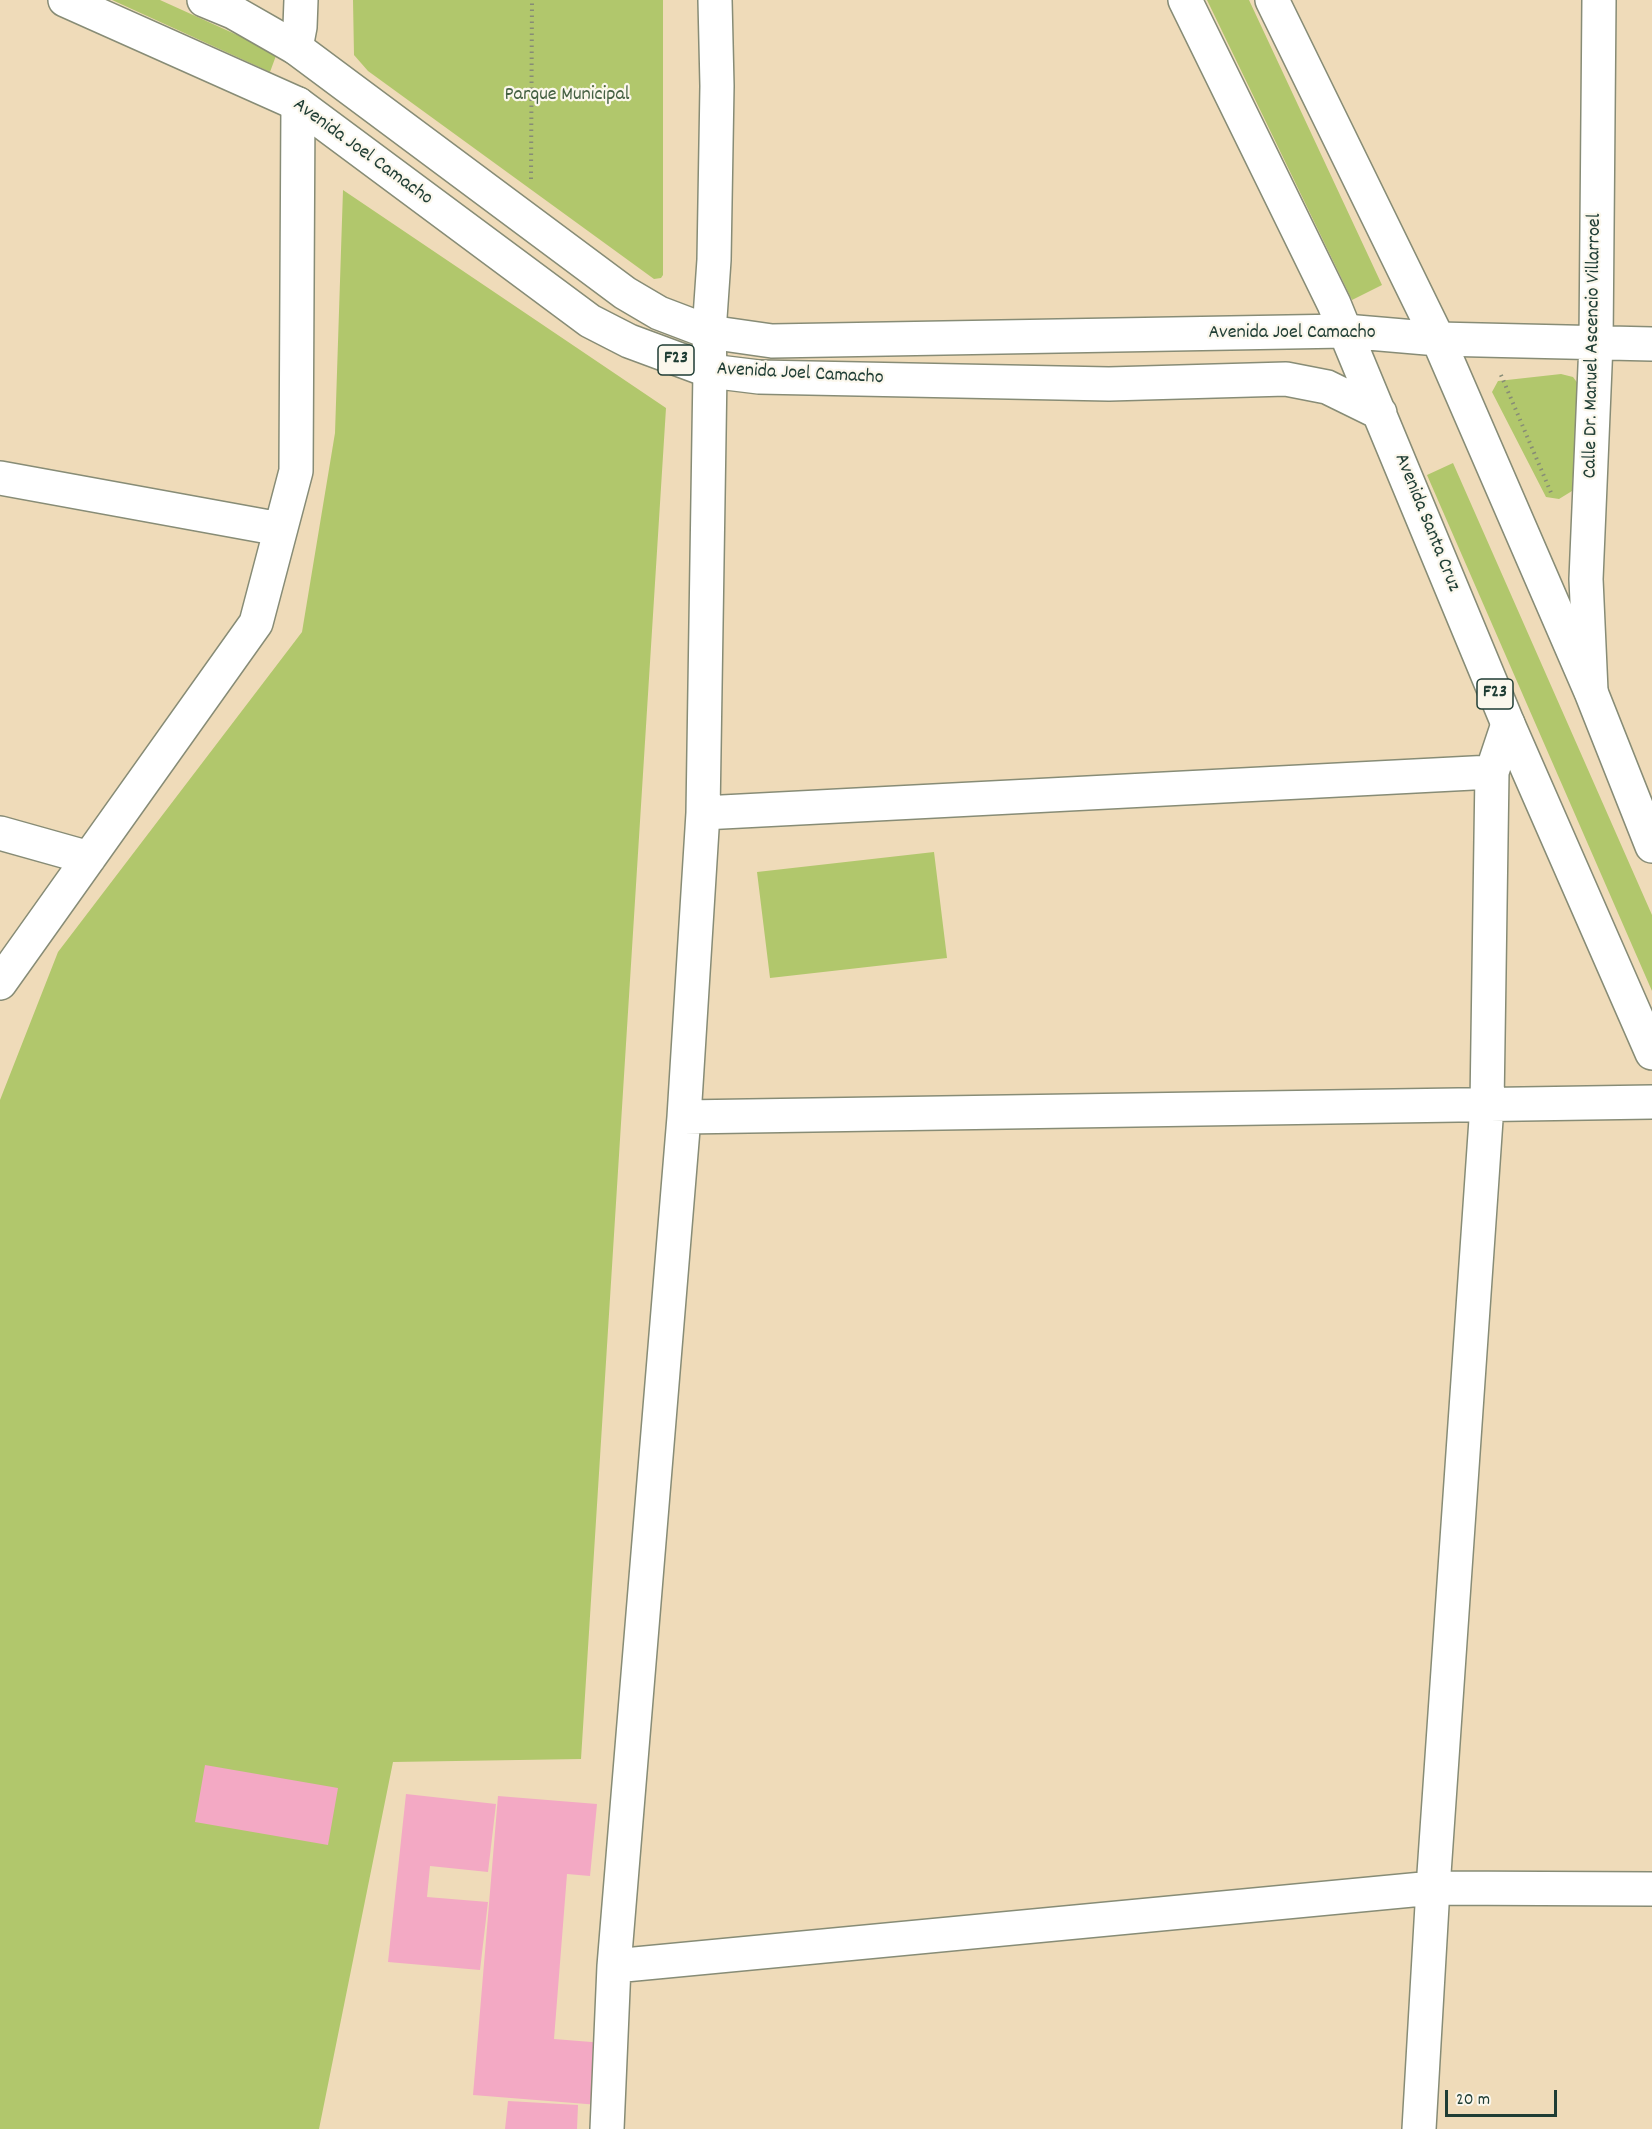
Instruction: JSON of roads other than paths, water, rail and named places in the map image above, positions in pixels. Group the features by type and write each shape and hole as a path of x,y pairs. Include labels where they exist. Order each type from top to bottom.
{"main road":[{"name":"Avenida Joel Camacho","path":"65,0 298,104 590,321 638,345 710,371 759,377 1097,384 1286,379 1327,387 1380,413"},
{"name":"Avenida Joel Camacho","path":"204,0 233,12 296,48 625,293 659,313 709,332 772,341 1345,331 1438,339 1652,344"},
{"path":"296,48 300,27 300,0"},
{"path":"607,2129 614,1966 684,1117 703,813 709,332 714,260 717,132 715,0"},
{"name":"Avenida Santa Cruz","path":"1185,0 1334,304 1508,724 1652,1053"},
{"path":"1272,0 1438,339 1591,692 1652,846"},
{"name":"Calle Dr. Manuel Ascencio Villarroel","path":"1591,692 1586,579 1596,343 1599,0"},
{"path":"0,983 255,623 296,471 298,104"},
{"path":"0,478 280,530"},
{"path":"1419,2129 1433,1888 1487,1106 1492,772 1508,724"},
{"path":"703,813 1492,772"},
{"path":"0,833 89,858"},
{"path":"684,1117 1652,1102"},
{"path":"614,1966 1433,1888 1652,1888"}],"park label":[{"name":"Parque Municipal","path":"567,96"}]}
